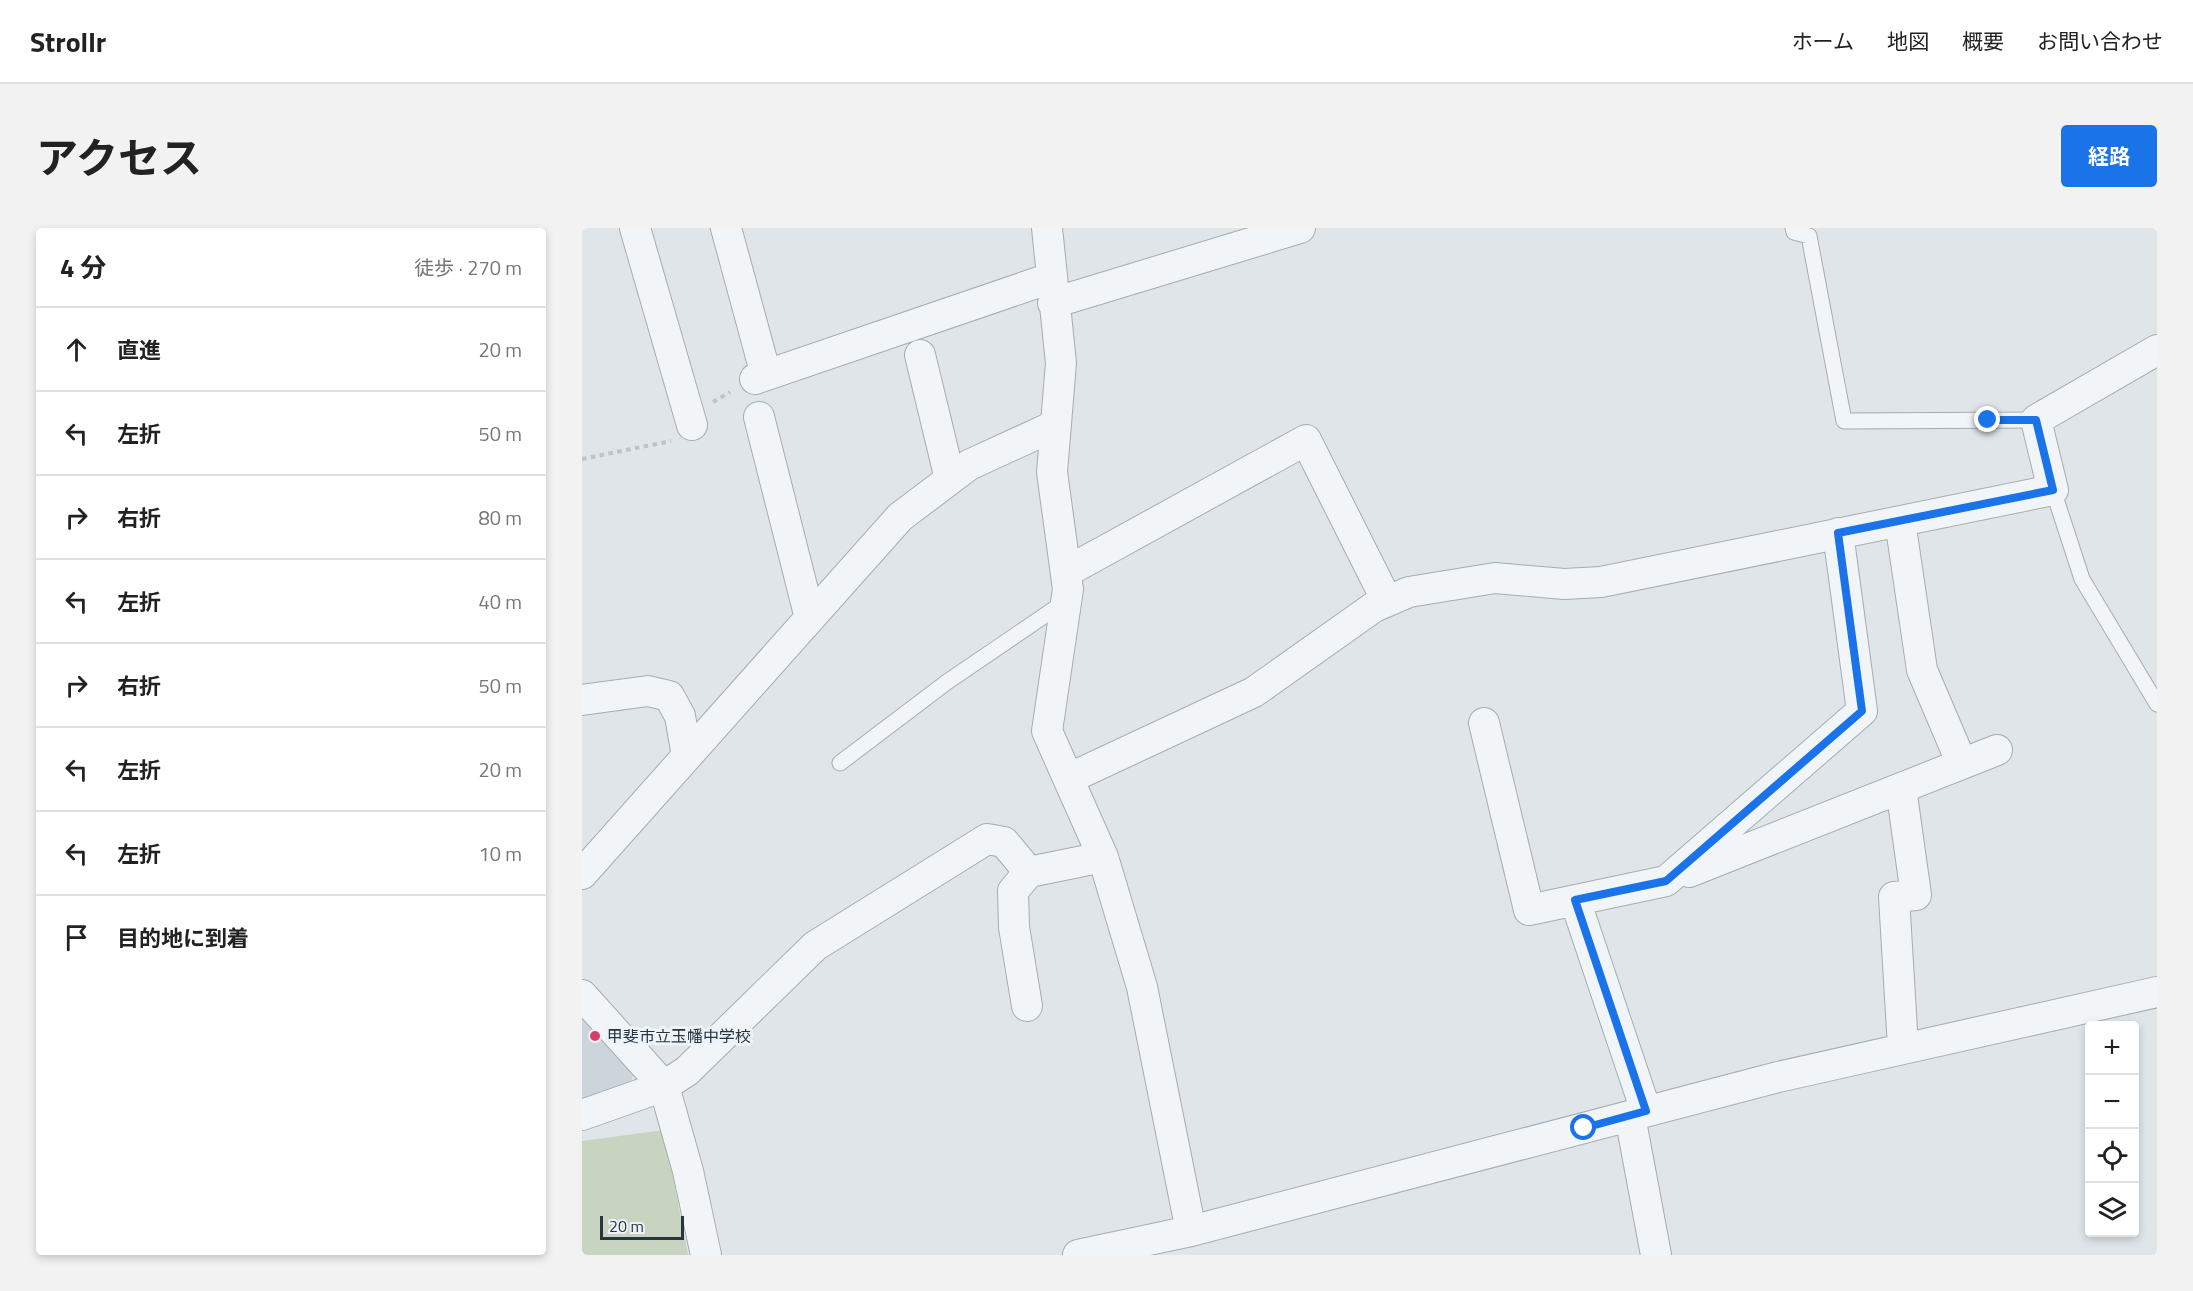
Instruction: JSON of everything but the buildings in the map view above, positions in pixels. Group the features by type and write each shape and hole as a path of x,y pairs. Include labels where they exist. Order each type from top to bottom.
{"street":[{"path":"635,228 692,425"},
{"path":"726,228 760,377 1052,291 1300,228"},
{"path":"1047,228 1061,363 1052,472 1066,572 1066,602 1047,731 1070,778 1103,857 1142,987 1191,1231"},
{"path":"1070,778 1254,692 1374,607 1409,592 1495,578 1564,584 1601,582 2053,490 2036,420 2157,350"},
{"path":"920,355 950,479"},
{"path":"759,417 810,618"},
{"path":"582,874 900,517 969,465 1056,425"},
{"path":"1066,572 1306,440 1387,601"},
{"path":"1900,521 1922,670 1962,764"},
{"path":"1666,881 1862,711 1838,533"},
{"path":"582,700 648,692 669,696 680,716 687,756"},
{"path":"1484,723 1529,910 1666,881 1997,750"},
{"path":"1901,788 1916,895 1894,897 1903,1047"},
{"path":"582,1115 664,1086 687,1071 815,946 987,839 1004,842 1029,872"},
{"path":"1027,1006 1014,927 1013,891 1029,872 1103,857"},
{"path":"1575,900 1638,1113 1656,1255"},
{"path":"1078,1255 1191,1231 1638,1113 1903,1047 2157,992"},
{"path":"582,995 664,1086 688,1171 706,1255"}],"lane":[{"path":"1793,228 1794,232 1809,236 1844,421 2036,420"},
{"path":"2053,490 2082,579 2157,704"},
{"path":"840,763 948,682 1066,602"}],"shaded area":[{"name":"甲斐市立玉幡中学校","path":"582,1009 635,1063 631,1083 582,1099"}],"green space":[{"path":"664,1130 688,1255 582,1255 582,1141"}],"place":[{"name":"甲斐市立玉幡中学校","path":"595,1036"}],"route":[{"path":"1584,1128 1646,1111 1575,900 1666,881 1862,711 1838,533 2053,490 2036,420 1988,420"}]}
